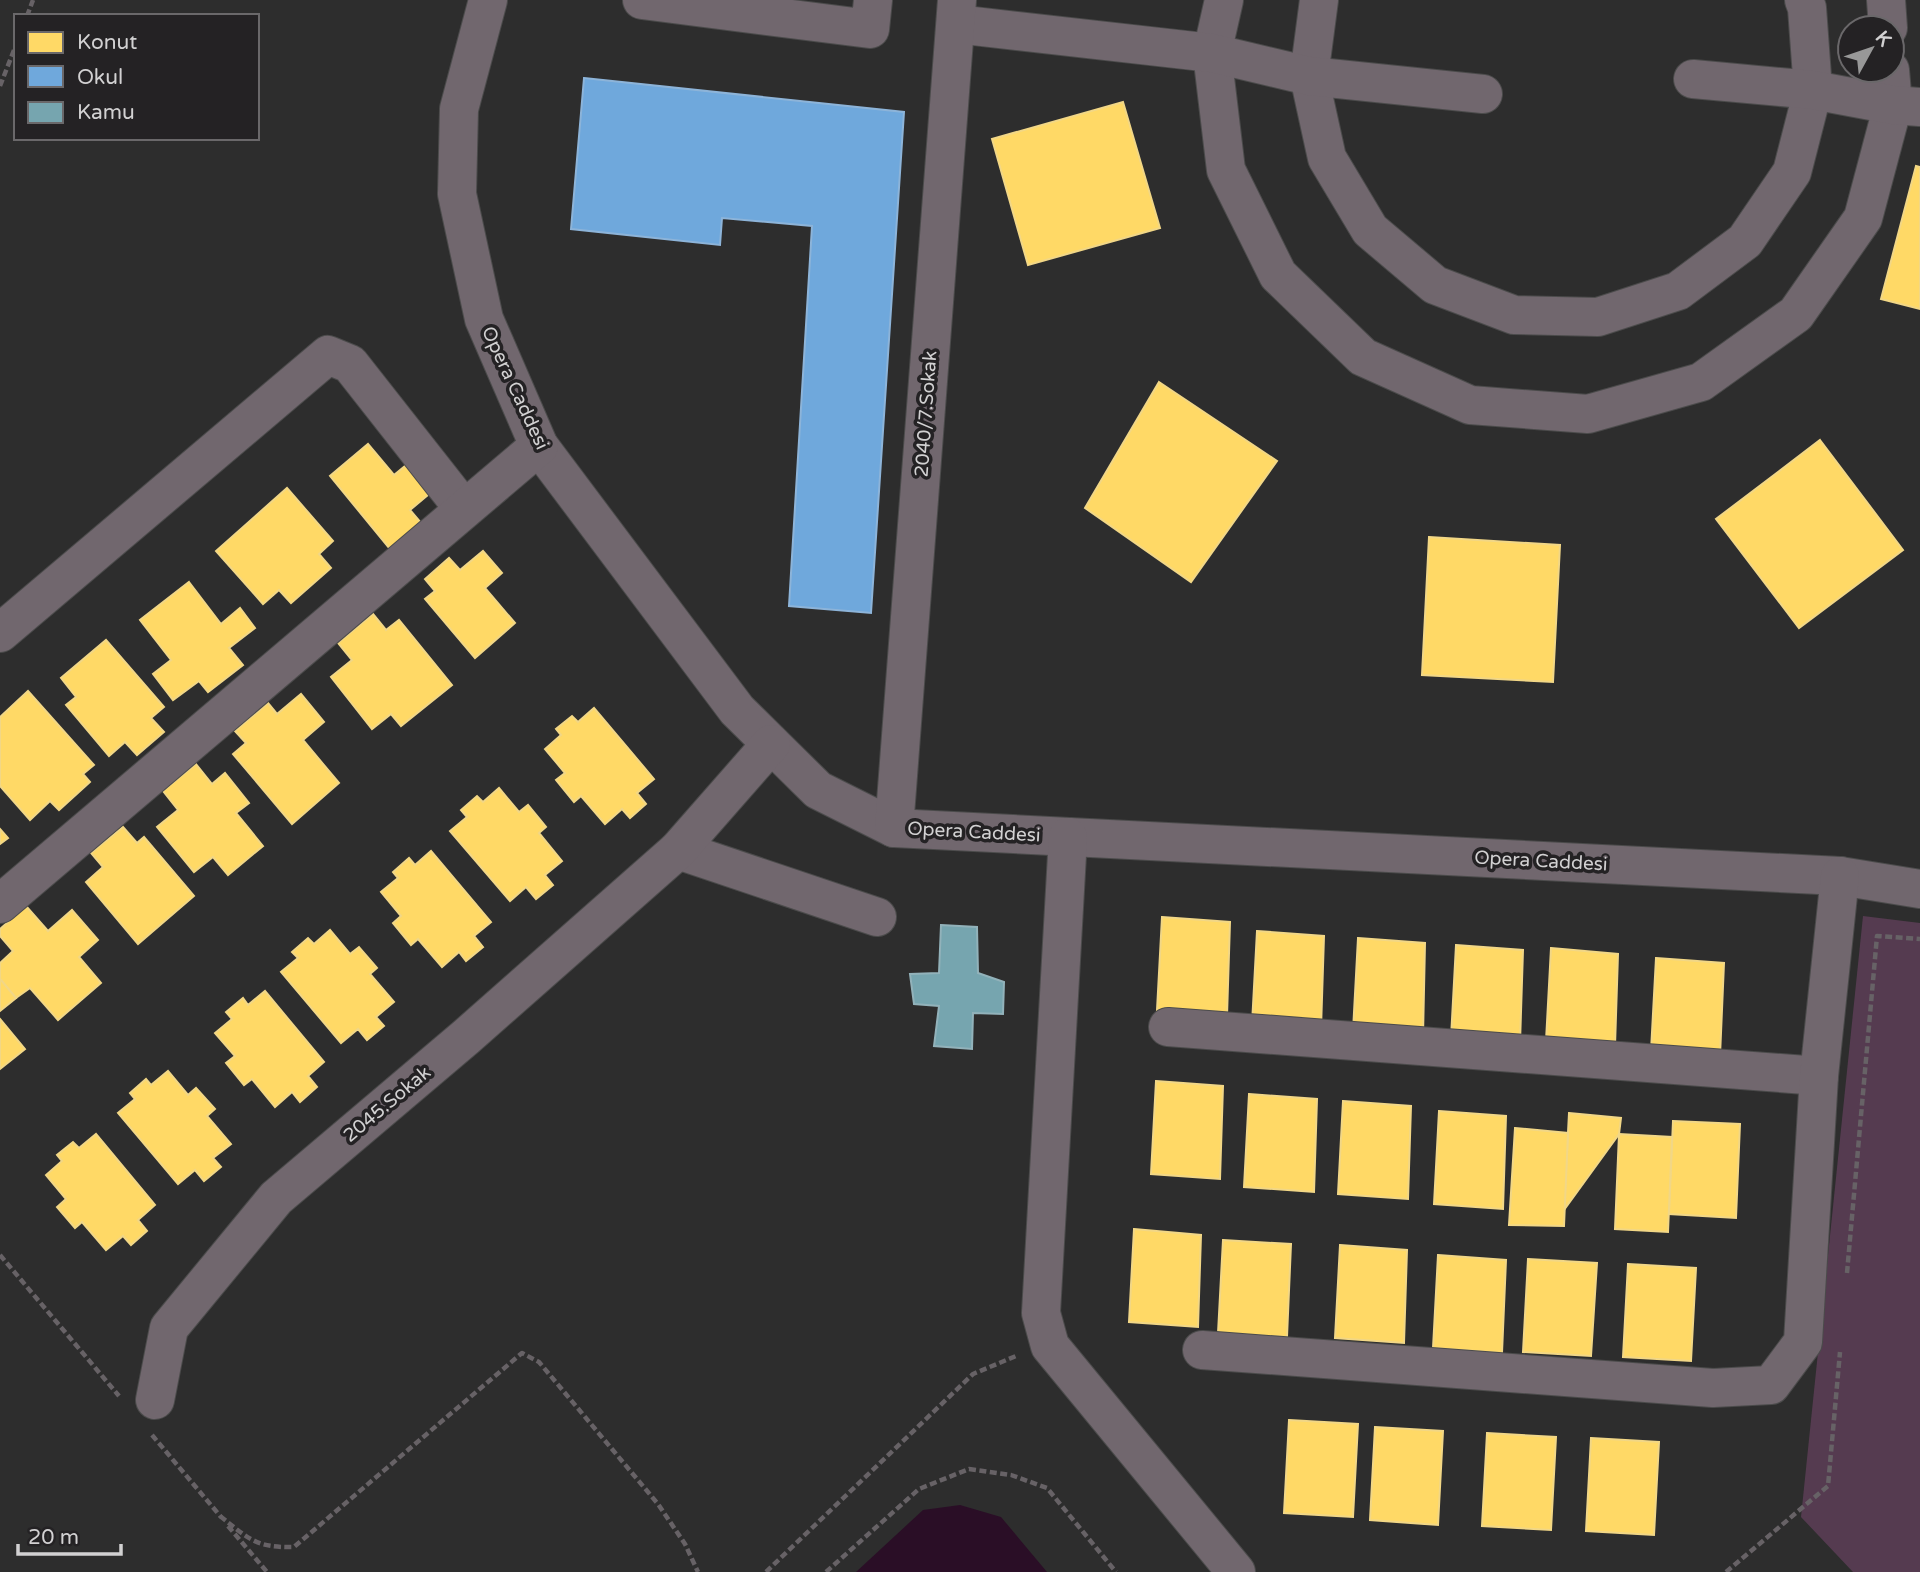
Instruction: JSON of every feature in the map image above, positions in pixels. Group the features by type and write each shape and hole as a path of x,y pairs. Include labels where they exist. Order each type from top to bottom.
{"street":[{"name":"Opera Caddesi","path":"488,0 459,109 457,194 484,319 538,446 737,710 818,790 894,828 1840,876 1920,889"},
{"path":"642,0 870,29 873,0"},
{"path":"1224,0 1212,53 1226,170 1278,275 1363,357 1470,405 1588,414 1701,382 1796,314 1863,218 1901,94 1813,90 1693,79"},
{"path":"1319,0 1309,76 1327,158 1370,230 1435,285 1514,315 1586,317 1598,317 1678,291 1745,242 1792,172 1813,90 1807,8 1804,0"},
{"path":"956,12 1212,53 1309,76 1483,94"},
{"name":"2040/7.Sokak","path":"894,828 956,12"},
{"path":"0,633 328,355 350,363 464,509"},
{"path":"0,904 538,446"},
{"name":"2045.Sokak","path":"143,1411 169,1328 276,1198 466,1037 678,850 771,744"},
{"path":"1068,837 1041,1313 1050,1346 1236,1572"},
{"path":"678,850 877,917"},
{"path":"1202,1350 1713,1388 1771,1385 1803,1342 1819,1076 1840,876"},
{"path":"1168,1027 1819,1076"}],"path":[{"path":"0,86 14,50"},
{"path":"0,1255 143,1411 220,1516 267,1572"},
{"path":"766,1572 973,1374 1021,1354 1050,1346"},
{"path":"220,1516 251,1541 272,1548 294,1547 522,1353 539,1362 658,1504 685,1544 698,1572"},
{"path":"826,1572 919,1489 969,1469 1010,1475 1047,1488 1116,1572"}],"shaded area":[{"path":"1863,916 1920,923 1920,1572 1853,1572 1801,1517"},
{"path":"960,1505 1001,1517 1047,1572 856,1572 923,1510"}],"building: Konut":[{"path":"1123,102 1160,228 1028,265 992,139"},
{"path":"1916,166 1920,167 1920,309 1881,299"},
{"path":"1159,382 1277,461 1191,582 1085,508"},
{"path":"1820,440 1903,550 1799,628 1716,519"},
{"path":"368,444 394,475 410,462 434,490 410,510 421,523 390,549 330,476"},
{"path":"287,488 333,541 319,554 331,568 291,603 279,590 263,604 216,551"},
{"path":"1429,537 1560,545 1553,682 1422,675"},
{"path":"483,551 502,573 485,588 515,623 475,658 425,599 435,591 425,579 449,558 460,570"},
{"path":"189,582 221,624 240,608 255,628 229,648 243,665 208,692 199,681 173,700 153,674 171,660 140,620"},
{"path":"373,614 386,630 399,620 452,685 401,726 391,714 372,729 331,677 352,660 338,643"},
{"path":"106,640 164,707 151,718 164,732 137,755 125,742 109,756 66,705 76,697 61,678"},
{"path":"28,691 94,765 83,774 90,782 59,810 50,801 30,820 0,786 0,717"},
{"path":"301,694 324,722 303,740 339,783 292,824 233,754 246,743 235,731 268,703 277,714"},
{"path":"594,708 654,779 637,793 646,804 630,818 622,809 605,824 581,796 574,802 556,780 565,773 545,749 561,735 556,729 572,716 578,722"},
{"path":"196,764 212,784 225,773 249,803 236,813 263,846 228,875 213,857 194,872 157,827 178,810 163,791"},
{"path":"499,788 519,812 528,805 546,827 539,833 562,861 545,875 553,885 536,899 526,887 510,901 450,831 467,817 461,810 477,796 483,802"},
{"path":"123,827 137,843 144,837 194,896 138,944 86,882 103,867 91,853"},
{"path":"0,829 8,838 0,844"},
{"path":"431,851 491,922 474,936 483,947 466,961 459,952 442,967 418,939 411,945 393,923 401,916 381,892 398,878 393,872 409,858 415,865"},
{"path":"26,906 48,931 72,910 98,940 79,957 101,983 58,1020 30,988 16,998 0,979 0,963 13,951 0,936 0,929"},
{"path":"1162,917 1230,922 1227,1016 1157,1010"},
{"path":"330,930 350,954 359,947 377,968 370,974 394,1002 376,1017 384,1026 367,1040 358,1029 341,1043 281,972 298,958 292,952 308,938 314,944"},
{"path":"1257,931 1324,936 1321,1029 1252,1024"},
{"path":"1358,938 1425,943 1423,1036 1353,1031"},
{"path":"1456,945 1523,950 1520,1043 1451,1038"},
{"path":"1551,948 1618,954 1615,1046 1546,1041"},
{"path":"1656,958 1724,963 1720,1056 1651,1051"},
{"path":"0,979 16,998 0,1011"},
{"path":"265,991 324,1062 308,1076 317,1087 300,1102 292,1092 275,1107 252,1079 244,1085 226,1063 235,1056 215,1033 232,1019 226,1012 243,998 248,1005"},
{"path":"0,1019 25,1049 0,1069"},
{"path":"168,1071 188,1095 196,1088 215,1109 207,1116 231,1144 213,1158 221,1167 204,1181 195,1170 178,1184 118,1113 135,1099 130,1093 146,1079 151,1085"},
{"path":"1156,1081 1223,1086 1220,1179 1151,1174"},
{"path":"1249,1094 1317,1099 1314,1192 1244,1187"},
{"path":"1343,1101 1411,1106 1408,1199 1338,1194"},
{"path":"1439,1111 1506,1116 1503,1209 1434,1204"},
{"path":"1569,1113 1621,1118 1619,1134 1564,1210"},
{"path":"1673,1121 1740,1124 1736,1218 1669,1214"},
{"path":"1515,1128 1568,1133 1564,1226 1509,1225"},
{"path":"96,1134 155,1205 138,1220 147,1231 131,1245 123,1236 106,1250 82,1222 75,1228 57,1207 66,1199 46,1175 62,1161 57,1155 73,1142 79,1148"},
{"path":"1619,1134 1672,1137 1668,1232 1615,1229"},
{"path":"1134,1229 1201,1235 1198,1327 1129,1322"},
{"path":"1223,1240 1291,1244 1287,1337 1218,1333"},
{"path":"1340,1245 1407,1250 1404,1343 1335,1338"},
{"path":"1438,1255 1506,1260 1502,1353 1433,1348"},
{"path":"1528,1259 1597,1263 1591,1356 1523,1352"},
{"path":"1628,1264 1696,1268 1691,1361 1623,1357"},
{"path":"1289,1420 1358,1424 1353,1517 1284,1513"},
{"path":"1375,1427 1443,1431 1438,1525 1370,1520"},
{"path":"1487,1433 1556,1437 1551,1530 1482,1526"},
{"path":"1591,1438 1659,1442 1654,1535 1586,1531"}],"building: Okul":[{"path":"584,78 904,112 871,613 789,606 812,226 722,218 720,245 571,229"}],"building: Kamu":[{"path":"941,925 977,927 978,973 1004,982 1003,1014 973,1013 972,1049 934,1046 939,1006 914,1004 910,974 939,973"}]}
